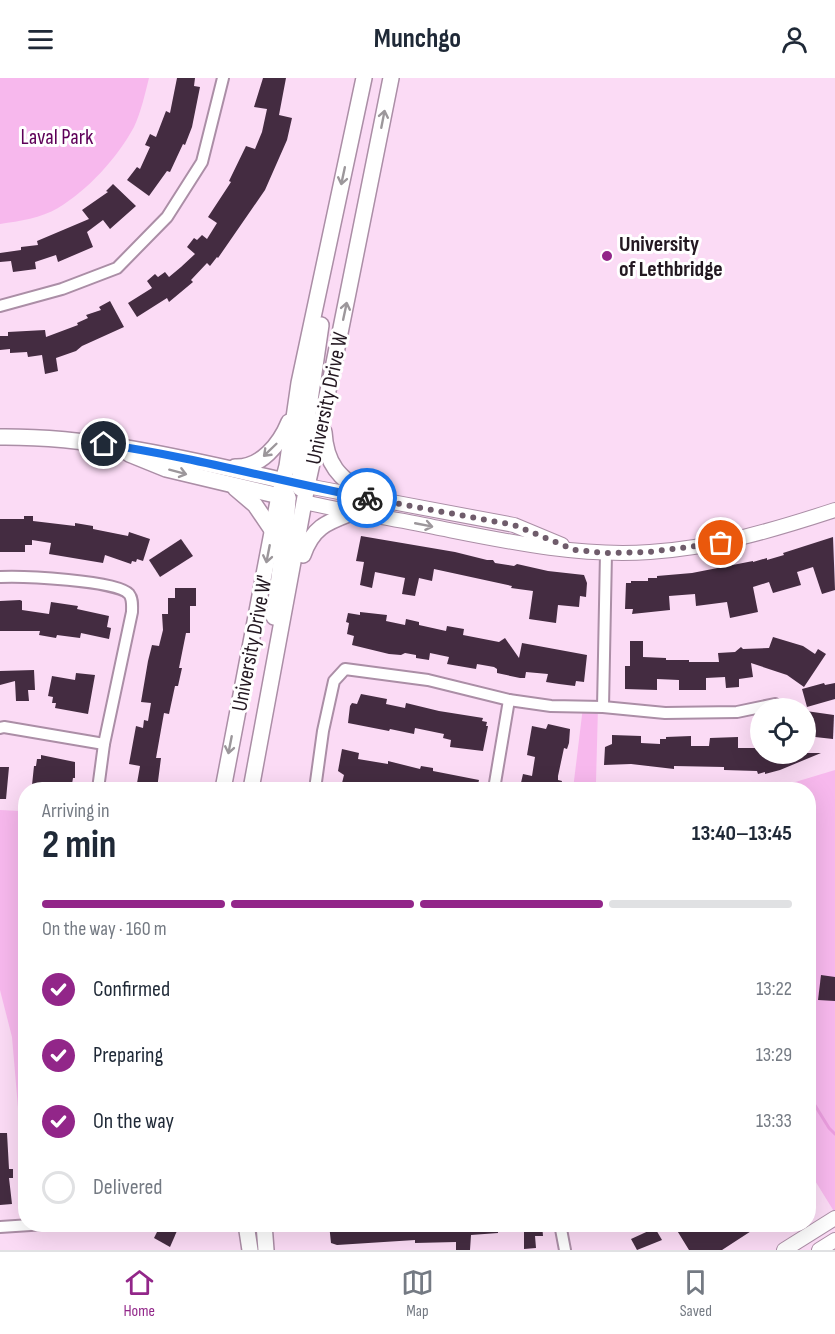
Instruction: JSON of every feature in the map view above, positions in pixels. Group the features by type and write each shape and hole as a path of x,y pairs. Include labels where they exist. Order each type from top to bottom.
{"main road":[{"name":"University Drive W","path":"283,492 295,406 364,78"},
{"name":"University Drive W","path":"252,782 304,502 303,485 323,412 391,78"},
{"path":"104,444 166,469 232,486 283,492 303,485 334,220"},
{"path":"223,467 250,465 266,455 282,436 295,406"},
{"path":"323,412 326,452 334,469 346,482 368,498"},
{"path":"0,437 48,438 158,453 223,467 304,502"},
{"path":"232,486 255,505 272,530"},
{"path":"261,735 263,687 274,617 283,492"},
{"name":"University Drive W'","path":"224,782 272,530 283,492"},
{"path":"278,648 309,538 328,522 354,512"},
{"path":"239,1232 240,1250"},
{"path":"247,1232 250,1250"},
{"path":"265,1232 266,1250"}],"street":[{"path":"0,306 62,289 117,268 166,217 202,162 223,78"},
{"path":"303,485 514,525 575,550"},
{"path":"304,502 535,546 606,553 672,550 721,543 835,510"},
{"path":"603,707 606,553"},
{"path":"0,578 19,576 84,582 120,588 129,593 132,600 132,612 104,744 99,782"},
{"path":"316,782 323,731 334,681 345,669 428,680 509,700 551,706 603,707 665,713 737,712 750,709"},
{"path":"495,782 509,700"},
{"path":"0,728 104,744"},
{"path":"816,1230 835,1218"},
{"path":"0,1227 18,1226"},
{"path":"562,1232 565,1250"},
{"path":"784,1250 813,1232"},
{"path":"819,1250 835,1240"}],"green space":[{"name":"Laval Park","path":"0,78 149,78 134,127 110,162 91,183 69,201 45,214 0,224"},
{"path":"583,707 598,707 596,782 574,782"},
{"path":"835,770 835,1213 816,1182 816,782 795,782"},
{"path":"0,810 18,811 18,1108 12,1037 0,990"}],"building":[{"path":"177,78 195,78 194,86 200,87 192,127 170,172 167,171 149,196 127,180 137,167 140,169 150,147 145,145 150,134 156,137 166,111 170,113"},
{"path":"263,78 286,78 279,115 292,118 287,140 265,190 210,266 207,263 191,280 193,282 169,302 167,298 137,317 128,303 152,288 147,281 155,274 158,277 165,272 169,277 181,267 195,254 187,247 194,238 197,240 202,235 207,239 217,223 208,217 231,182 229,181 246,146 255,149 262,132 267,109 254,107"},
{"path":"113,184 136,206 110,229 103,220 87,232 93,247 58,262 56,255 35,262 36,269 13,272 11,261 0,262 0,253 38,245 37,241 89,219 82,210 108,192 106,191"},
{"path":"110,301 124,327 76,351 56,358 58,371 45,374 42,355 28,357 27,352 10,353 10,349 0,350 0,336 8,336 8,332 45,330 46,337 78,325 77,323 88,318 86,315 101,310 99,307"},
{"path":"24,516 33,516 33,521 75,526 75,523 128,536 129,532 150,539 143,561 137,559 131,564 105,555 103,563 49,554 51,543 32,540 32,545 25,545 25,552 0,552 0,519 24,519"},
{"path":"361,536 455,552 493,560 495,563 514,566 517,564 548,571 584,575 587,583 586,597 580,596 579,607 558,605 556,623 529,619 533,591 511,588 512,586 434,569 432,581 419,578 415,596 402,594 405,578 375,572 372,588 360,585 364,562 356,561"},
{"path":"833,537 835,590 822,594 813,567 797,572 801,585 773,593 769,582 753,587 758,612 730,618 727,602 696,606 695,594 669,596 670,610 632,614 633,609 625,609 626,583 631,583 631,581 648,581 648,578 657,578 657,576 692,573 767,558 767,560"},
{"path":"181,539 193,556 160,577 149,560"},
{"path":"175,588 196,588 196,606 190,606 190,633 186,633 178,686 175,686 169,714 164,713 156,758 161,758 158,782 137,782 140,766 129,764 136,726 143,728 144,720 148,721 151,703 141,702 148,661 152,645 159,646 163,630 162,614 168,614 168,598 175,598"},
{"path":"20,600 22,610 49,614 51,602 78,606 77,609 109,616 107,627 111,628 109,639 81,633 80,638 57,635 56,638 39,635 40,631 0,631 0,601"},
{"path":"360,612 387,615 386,621 405,625 406,619 419,622 419,625 446,631 447,626 464,629 463,635 499,642 505,638 519,658 522,643 587,655 584,682 576,681 575,686 546,682 548,674 526,672 525,678 520,678 497,673 494,667 477,664 476,669 447,664 449,657 430,653 429,660 416,658 416,655 389,654 352,645 354,636 347,634 348,613 360,615"},
{"path":"773,637 803,646 815,654 818,649 826,654 804,687 787,675 751,663 753,677 739,679 739,687 726,688 725,677 706,678 706,690 679,690 679,680 657,679 657,690 625,689 625,666 630,666 630,641 643,641 643,657 689,660 689,662 719,662 718,653 735,652 741,647 743,649 769,648"},
{"path":"34,670 35,690 28,690 29,701 16,701 15,681 0,685 0,671"},
{"path":"76,673 95,675 88,714 55,708 56,703 52,703 53,697 48,696 52,676 75,680"},
{"path":"824,683 825,685 835,683 835,699 816,704 816,698 804,698 802,689"},
{"path":"361,694 387,699 386,704 405,708 406,703 483,718 482,721 487,722 486,726 488,726 483,751 450,747 451,740 443,738 444,734 415,728 414,734 348,723 350,706 352,703 357,704"},
{"path":"816,712 834,715 833,739 816,737"},
{"path":"548,724 570,729 569,743 567,749 564,748 558,776 558,780 562,782 521,782 523,774 532,776 535,757 527,755 532,726 546,729"},
{"path":"612,735 641,736 641,743 660,744 660,739 666,739 666,737 691,736 691,746 709,746 710,738 738,737 738,748 750,748 750,764 794,764 765,774 765,772 758,774 757,771 724,770 724,767 674,766 674,769 631,764 604,765 605,747 612,744"},
{"path":"342,749 359,753 358,759 388,764 388,761 420,769 421,766 433,768 433,771 479,780 479,782 342,782 344,775 338,771"},
{"path":"41,755 75,762 75,778 72,782 32,782 34,766 36,766 37,759 41,759"},
{"path":"0,767 9,767 6,799 0,799"},
{"path":"821,975 835,977 835,1001 818,1000"},
{"path":"0,1133 7,1133 9,1169 13,1169 13,1178 9,1178 12,1204 0,1205"},
{"path":"157,1232 177,1232 170,1247 154,1238"},
{"path":"330,1232 498,1232 471,1235 470,1250 456,1250 456,1242 415,1243 415,1240 337,1245 331,1243"},
{"path":"524,1232 543,1232 543,1236 535,1236 536,1248 524,1249"},
{"path":"646,1232 657,1232 662,1240 637,1250 631,1239"},
{"path":"678,1232 750,1232 722,1250 689,1250"}],"waterway":[{"path":"816,1107 835,1134"}],"way so far":[{"path":"367,498 514,525 575,550 606,553 648,552 721,543"}],"place":[{"name":"University of Lethbridge","path":"607,256"}],"route":[{"path":"104,444 158,453 367,498"}]}
